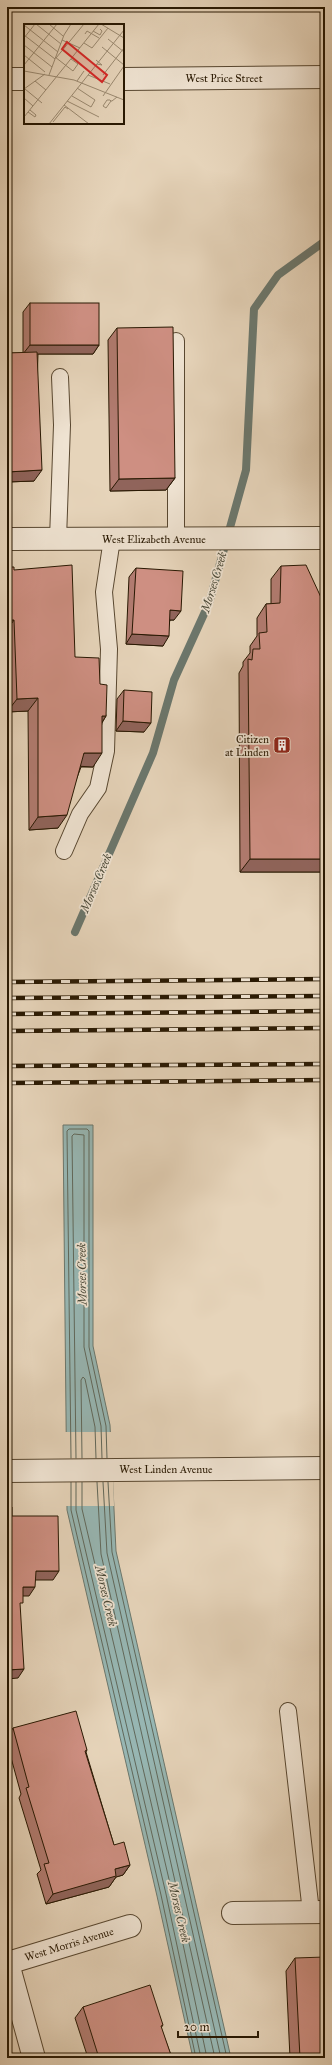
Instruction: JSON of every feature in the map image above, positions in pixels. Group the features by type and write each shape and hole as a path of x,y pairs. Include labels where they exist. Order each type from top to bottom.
{"street":[{"name":"West Price Street","path":"124,79 325,77"},
{"path":"7,79 24,79"},
{"name":"West Elizabeth Avenue","path":"7,539 325,538"},
{"name":"West Linden Avenue","path":"7,1471 325,1468"},
{"path":"233,1913 318,1912"},
{"name":"West Morris Avenue","path":"7,1962 130,1926"},
{"path":"7,1962 34,2058"}],"lane":[{"path":"176,341 176,539"},
{"path":"58,539 62,425 60,377"},
{"path":"64,851 80,814 98,788 106,750 109,649 104,592 112,539"},
{"path":"288,1711 318,1912"}],"water":[{"path":"63,1125 93,1125 93,1346 110,1425 116,1551 231,2058 193,2058 157,1896 67,1510"}],"pier":[{"path":"64,1432 112,1432 114,1506 65,1506"}],"building":[{"path":"30,303 99,303 99,345 30,345"},
{"path":"173,327 175,478 119,479 117,328"},
{"path":"37,352 42,470 7,472 7,353"},
{"path":"72,565 75,657 99,658 100,684 107,685 106,716 102,716 102,753 84,753 67,815 38,817 38,698 17,699 14,620 7,620 7,567 14,567 14,570"},
{"name":"Citizen at Linden","path":"306,565 325,606 325,859 250,859 248,659 252,660 253,649 260,649 259,633 267,632 266,604 280,603 281,566"},
{"path":"136,568 183,571 181,611 170,610 169,636 132,634"},
{"path":"124,690 152,692 151,723 123,721"},
{"path":"7,1507 12,1507 12,1516 58,1516 59,1571 36,1571 35,1587 23,1587 23,1603 20,1603 24,1669 7,1670"},
{"path":"76,1711 87,1750 85,1751 114,1845 124,1842 130,1865 115,1869 116,1876 53,1894 44,1864 49,1863 26,1788 29,1787 13,1728"},
{"path":"325,1957 325,2058 300,2058 295,1958"},
{"path":"150,1985 163,2025 161,2026 172,2058 99,2058 83,2007"}],"waterway":[{"name":"Morses Creek","path":"75,932 153,753 174,680 209,603 246,470 254,309 278,275 325,241"}],"railway":[{"path":"7,982 325,979"},
{"path":"7,998 325,996"},
{"path":"7,1014 325,1011"},
{"path":"7,1031 325,1028"},
{"path":"7,1066 325,1064"},
{"path":"7,1083 325,1080"}],"place":[{"name":"Citizen at Linden","path":"282,745"}]}
